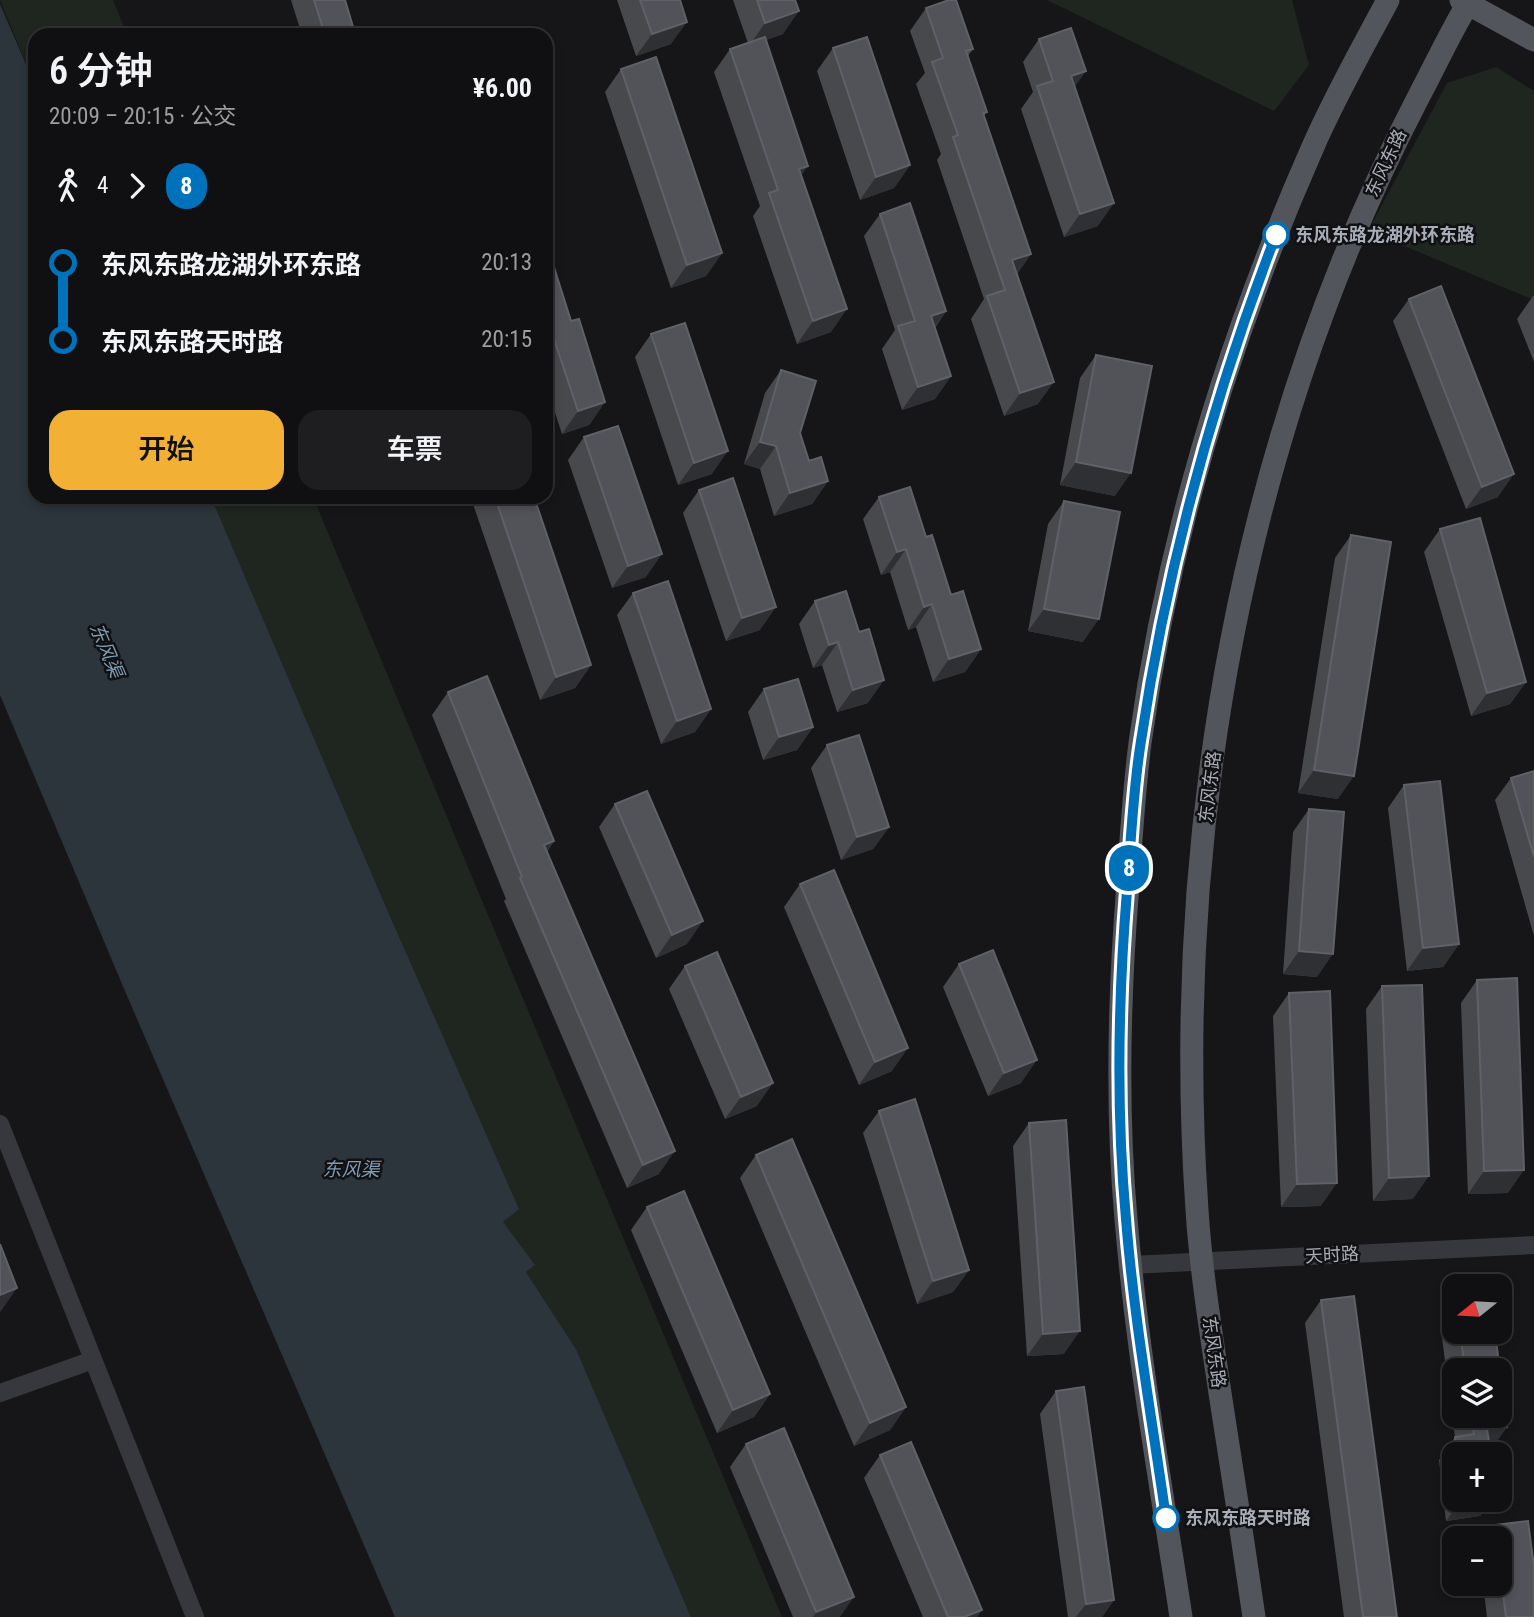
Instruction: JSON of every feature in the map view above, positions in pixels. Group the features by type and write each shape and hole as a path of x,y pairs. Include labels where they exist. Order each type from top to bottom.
{"main road":[{"path":"1181,1617 1125,1218 1120,1109 1121,1003 1125,918 1140,744 1157,646 1196,473 1252,298 1313,146 1388,0"},
{"path":"1467,1 1534,40"},
{"name":"东风东路","path":"1254,1617 1209,1320 1197,1212 1192,1107 1192,1005 1203,841 1228,662 1266,496 1320,322 1379,176 1467,1"}],"street":[{"path":"0,1124 195,1617"},
{"name":"天时路","path":"1130,1265 1534,1245"},
{"path":"0,1393 93,1360"}],"shaded area":[{"path":"0,0 113,0 124,28 28,28 28,68"},
{"path":"1047,0 1292,0 1309,65 1274,111"},
{"path":"1496,67 1534,91 1534,300 1368,231 1447,83"},
{"path":"214,504 316,504 782,1617 691,1617 576,1349 526,1272 535,1265 502,1222 518,1208"}],"water":[{"name":"东风渠","path":"0,4 28,69 28,504 214,504 386,907 519,1209 503,1222 535,1265 526,1272 576,1349 691,1617 395,1617 0,695"}],"building":[{"path":"314,0 345,0 353,28 323,28"},
{"path":"640,0 680,0 687,22 652,34"},
{"path":"757,0 795,0 799,11 765,23"},
{"path":"956,0 973,49 966,51 987,112 983,113 1031,254 1012,260 1054,382 1020,393 987,296 1005,290 953,137 958,135 932,62 943,58 926,8"},
{"path":"1071,28 1086,71 1071,76 1114,203 1080,214 1037,86 1053,81 1039,39"},
{"path":"765,37 808,166 799,169 847,309 813,321 769,193 778,190 730,49"},
{"path":"867,37 910,165 876,177 833,48"},
{"path":"656,57 722,253 687,265 621,69"},
{"path":"910,203 946,311 931,316 951,376 918,387 898,326 915,321 880,214"},
{"path":"553,264 571,321 579,319 605,402 578,411 553,336"},
{"path":"1441,286 1514,474 1482,487 1409,299"},
{"path":"685,323 728,451 694,463 651,334"},
{"path":"1096,355 1152,366 1131,473 1076,462"},
{"path":"781,370 816,381 800,433 809,461 821,457 828,481 790,493 776,446 760,442"},
{"path":"618,426 662,554 628,566 584,437"},
{"path":"733,478 776,607 742,618 699,490"},
{"path":"910,487 926,537 932,535 951,595 963,591 981,649 949,659 932,604 924,607 906,549 897,552 879,497"},
{"path":"1064,501 1120,512 1099,619 1044,609"},
{"path":"497,504 536,504 591,665 556,677"},
{"path":"1480,518 1526,682 1487,693 1440,529"},
{"path":"1351,535 1391,542 1354,776 1314,770"},
{"path":"668,581 711,709 677,721 633,593"},
{"path":"846,591 859,632 869,629 884,680 853,690 838,642 829,645 815,601"},
{"path":"487,676 554,841 544,845 675,1151 643,1165 520,878 522,877 448,692"},
{"path":"798,679 813,727 779,737 764,689"},
{"path":"859,735 889,827 857,837 827,745"},
{"path":"1534,771 1534,857 1511,778"},
{"path":"1440,781 1459,944 1423,948 1404,785"},
{"path":"647,791 703,921 672,935 615,804"},
{"path":"1309,809 1344,812 1333,954 1299,951"},
{"path":"834,870 908,1048 875,1062 800,884"},
{"path":"993,950 1037,1060 1004,1073 959,964"},
{"path":"717,952 773,1083 741,1097 685,966"},
{"path":"1517,978 1524,1170 1484,1171 1477,980"},
{"path":"1422,985 1429,1176 1389,1178 1382,986"},
{"path":"1330,991 1337,1183 1297,1184 1289,993"},
{"path":"915,1099 969,1270 933,1281 879,1111"},
{"path":"1066,1120 1080,1331 1043,1334 1029,1123"},
{"path":"792,1139 906,1407 870,1423 756,1155"},
{"path":"684,1191 770,1394 733,1410 647,1207"},
{"path":"0,1244 17,1288 0,1295"},
{"path":"1354,1296 1397,1617 1363,1617 1321,1300"},
{"path":"1462,1344 1497,1344 1498,1358 1463,1358"},
{"path":"1084,1387 1114,1600 1086,1604 1056,1391"},
{"path":"784,1428 854,1597 816,1612 746,1444"},
{"path":"1473,1428 1497,1428 1487,1429 1489,1442 1456,1442 1455,1437 1474,1434"},
{"path":"911,1442 982,1610 964,1617 948,1617 880,1455"},
{"path":"1528,1521 1534,1567 1534,1617 1506,1617 1503,1596 1512,1596 1512,1526 1494,1525"}],"bus line":[{"name":"8","path":"1166,1518 1138,1329 1125,1218 1120,1109 1121,1003 1132,834 1140,744 1157,646 1196,473 1227,372 1276,235"}],"place":[{"name":"东风东路龙湖外环东路","path":"1276,235"},
{"name":"东风东路天时路","path":"1166,1518"}]}
